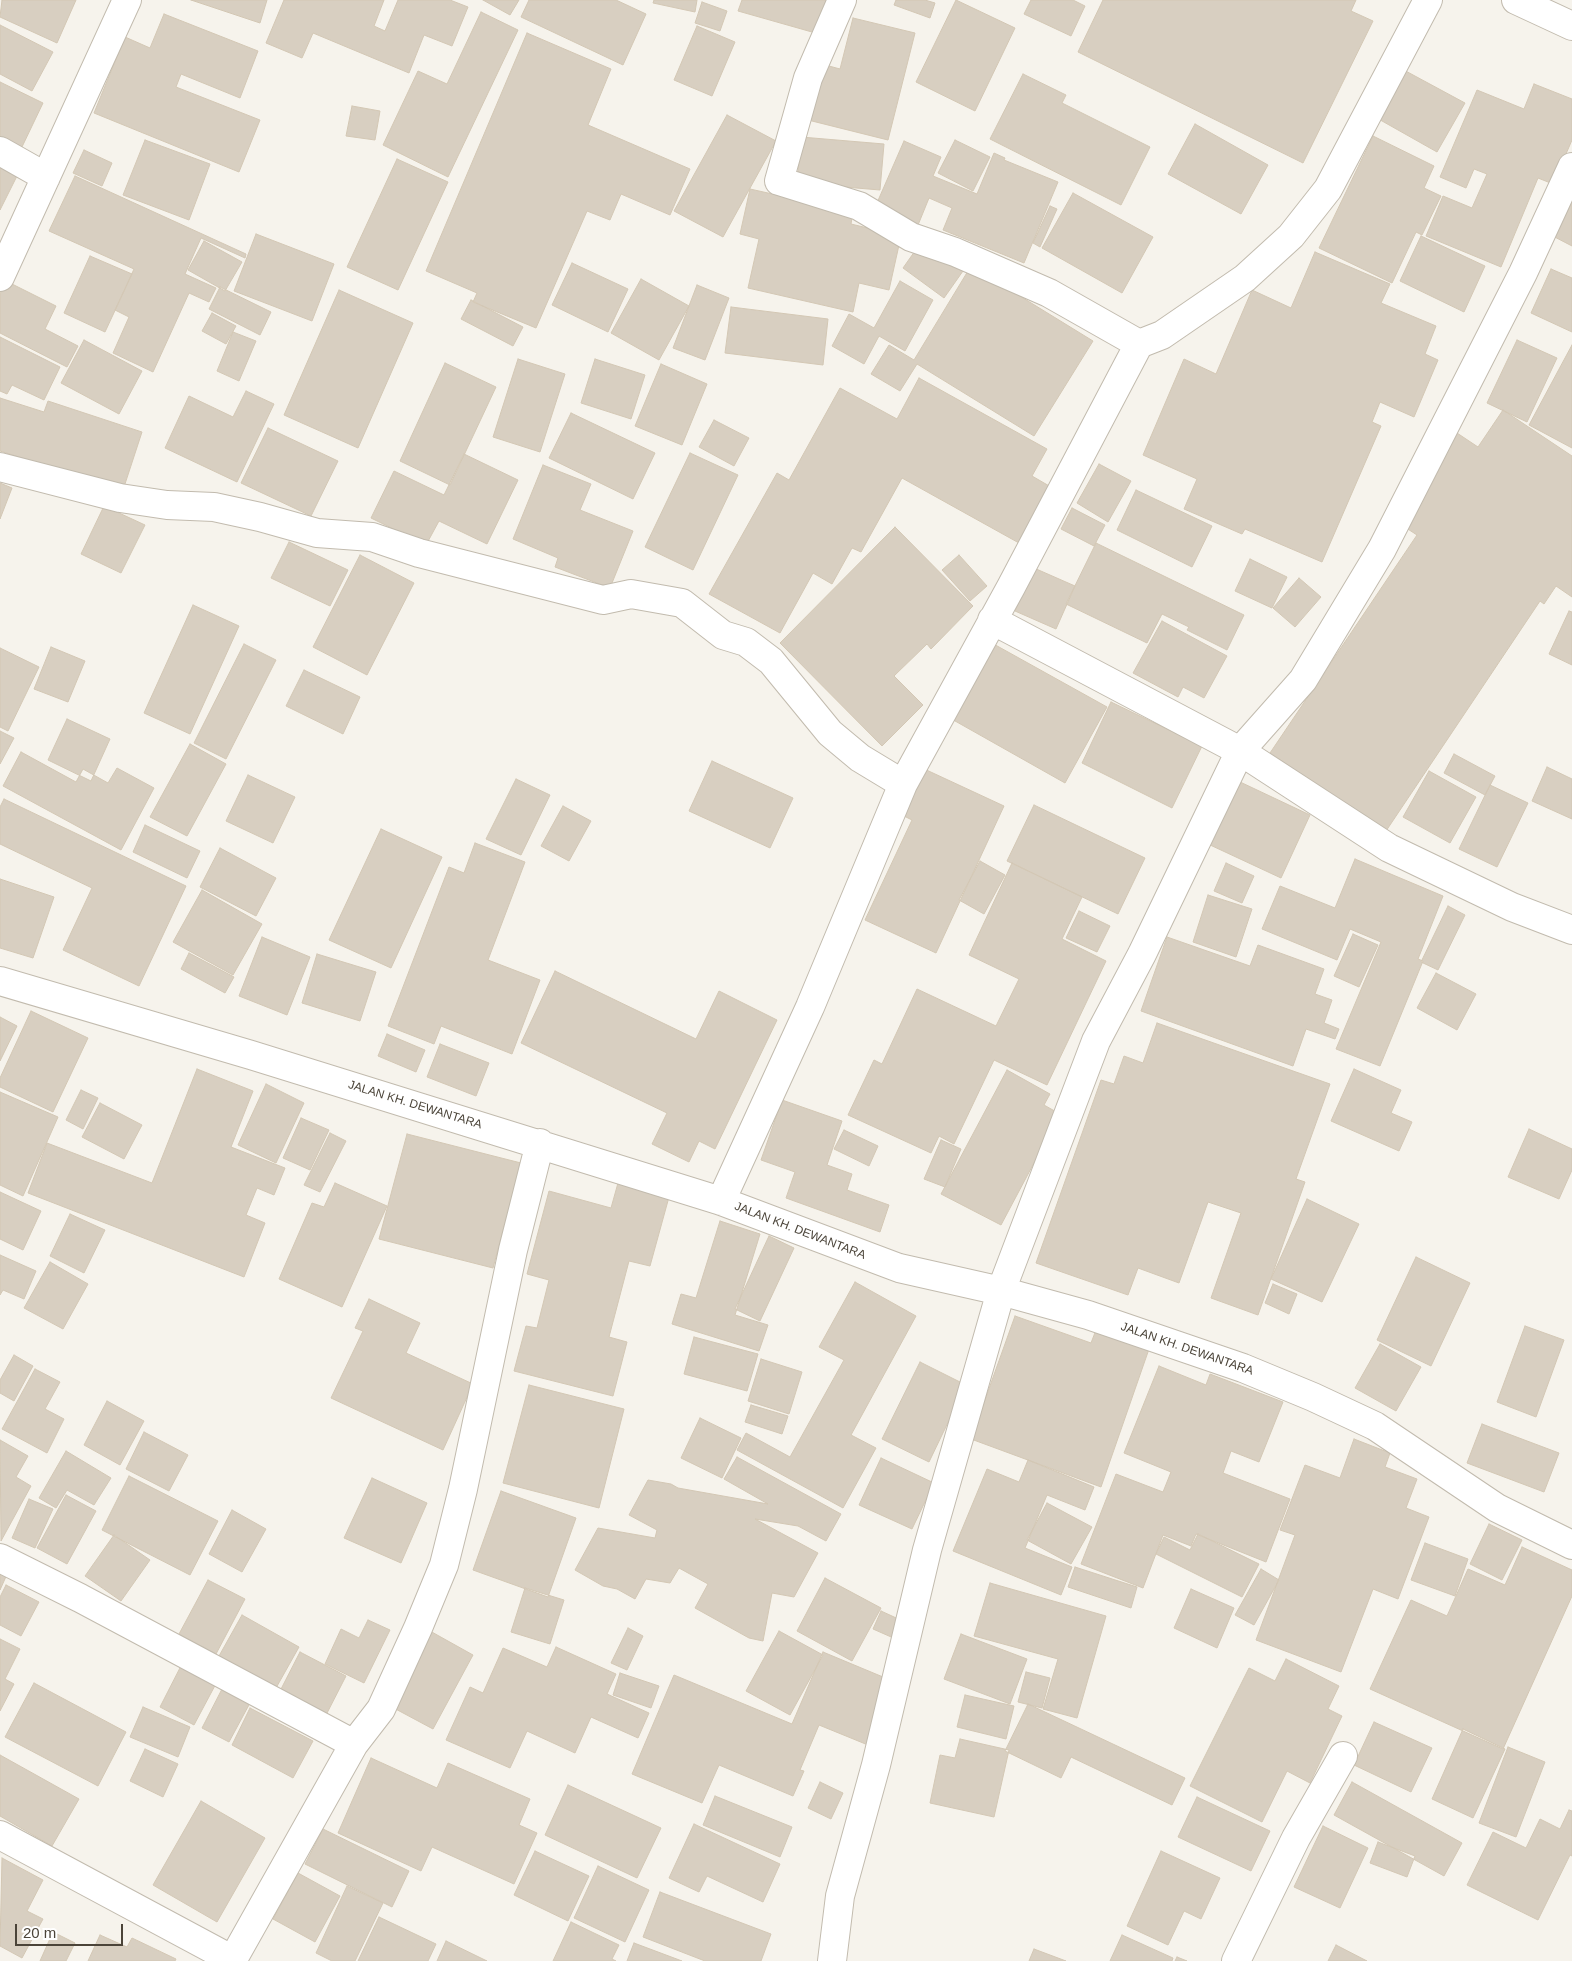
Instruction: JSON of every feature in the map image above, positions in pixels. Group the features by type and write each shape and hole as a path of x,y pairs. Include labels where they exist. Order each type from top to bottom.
{"street":[{"path":"0,277 127,0"},
{"path":"842,0 808,78 779,181 859,206 911,237 956,252 1049,293 1139,344"},
{"path":"721,1201 810,1007 903,784 1139,344 1162,335 1245,278 1291,236 1328,189 1428,0"},
{"path":"1516,0 1572,26"},
{"path":"0,152 46,177"},
{"path":"832,1961 840,1896 876,1765 927,1550 1001,1291 1096,1041 1142,954 1240,751 1303,680 1382,549 1523,272 1572,167"},
{"path":"0,467 120,498 167,505 214,507 260,516 317,533 372,537 419,553 603,600 631,594 682,602 723,635 746,642 770,661 830,733 860,758 903,784"},
{"path":"992,620 1240,751 1390,848 1512,907 1572,930"},
{"name":"JALAN KH. DEWANTARA","path":"0,981 540,1144 721,1201 899,1268 1001,1291 1088,1315 1242,1368 1313,1396 1375,1426 1497,1508 1572,1544"},
{"path":"0,1835 233,1961 354,1744 381,1709 418,1628 444,1564 463,1489 513,1250 540,1144"},
{"path":"0,1558 88,1602 354,1744"},
{"path":"1236,1961 1296,1838 1343,1756"}],"building":[{"path":"2,0 76,0 57,43 0,17"},
{"path":"191,0 267,0 260,23"},
{"path":"284,0 384,0 374,26 385,31 398,0 450,0 468,7 452,46 424,35 409,73 313,33 302,58 266,43"},
{"path":"483,0 519,0 510,15"},
{"path":"529,0 616,0 646,14 623,65 521,17"},
{"path":"654,0 697,0 695,12 653,3"},
{"path":"742,0 829,0 819,34 738,11"},
{"path":"896,0 925,0 935,3 930,18 894,5"},
{"path":"956,0 1015,28 975,111 916,82"},
{"path":"1031,0 1073,0 1085,6 1071,36 1024,14"},
{"path":"1103,0 1356,0 1351,11 1373,21 1303,163 1078,52"},
{"path":"702,2 727,11 720,31 695,23"},
{"path":"481,12 518,30 448,177 383,145 418,71 447,84"},
{"path":"164,14 258,51 240,98 181,74 176,87 260,120 239,172 94,113 125,37 150,48"},
{"path":"853,18 915,33 888,140 804,119 818,63 840,69"},
{"path":"0,25 53,52 32,91 0,74"},
{"path":"697,26 735,42 712,96 674,80"},
{"path":"527,33 611,69 588,125 690,169 670,215 621,194 610,220 587,211 536,328 473,302 477,293 426,271"},
{"path":"1402,69 1465,103 1437,152 1375,117"},
{"path":"1023,74 1066,95 1062,103 1150,147 1121,205 990,139"},
{"path":"0,82 43,103 21,149 0,139"},
{"path":"1534,84 1572,99 1572,140 1553,184 1538,178 1501,267 1426,236 1443,196 1472,208 1487,174 1474,169 1466,188 1440,177 1477,90 1524,109"},
{"path":"352,106 380,111 375,140 346,136"},
{"path":"727,115 776,141 723,237 674,211"},
{"path":"1195,124 1268,165 1241,214 1168,174"},
{"path":"1373,136 1434,166 1424,188 1441,196 1422,235 1416,232 1392,283 1319,248"},
{"path":"801,137 884,144 880,190 797,183"},
{"path":"145,140 210,164 189,220 123,195"},
{"path":"955,140 990,157 973,191 938,173"},
{"path":"904,141 941,157 933,176 977,194 994,153 1005,158 1004,160 1058,182 1024,263 943,230 952,208 929,198 916,230 873,212"},
{"path":"84,150 112,163 102,186 73,173"},
{"path":"397,159 448,182 398,290 347,267"},
{"path":"0,161 20,170 0,210"},
{"path":"75,176 246,254 245,258 201,238 185,274 216,288 209,302 189,293 153,372 113,353 129,317 115,310 134,269 49,231"},
{"path":"750,189 853,212 851,224 901,236 889,290 859,283 853,312 748,288 759,239 740,234"},
{"path":"1572,192 1572,246 1549,234"},
{"path":"1073,193 1153,237 1122,293 1042,248"},
{"path":"1050,206 1057,209 1040,247 1033,243"},
{"path":"256,234 334,264 312,321 234,291"},
{"path":"1421,236 1485,266 1464,312 1400,281"},
{"path":"204,241 242,262 225,291 188,270"},
{"path":"922,241 963,271 944,298 903,268"},
{"path":"1315,252 1390,284 1381,303 1436,326 1425,354 1438,360 1414,417 1380,402 1372,422 1381,426 1322,562 1245,529 1242,534 1184,509 1197,479 1143,455 1184,359 1216,374 1252,290 1291,308"},
{"path":"90,256 132,274 105,332 64,313"},
{"path":"572,263 628,289 608,332 552,305"},
{"path":"971,266 1093,341 1034,436 917,364 900,391 871,374 889,345 914,360"},
{"path":"1551,269 1572,278 1572,332 1531,313"},
{"path":"641,279 689,306 659,360 611,333"},
{"path":"6,281 56,306 45,329 78,346 67,367 0,333 0,294"},
{"path":"900,281 933,300 905,351 879,336 864,364 832,346 849,314 874,328"},
{"path":"697,285 729,298 705,360 673,348"},
{"path":"220,287 271,312 260,335 209,309"},
{"path":"339,290 413,323 358,448 284,415"},
{"path":"471,300 523,327 513,346 461,319"},
{"path":"731,307 828,319 823,365 725,353"},
{"path":"212,313 236,326 226,344 202,331"},
{"path":"233,332 256,341 239,381 217,371"},
{"path":"0,337 60,367 44,400 12,385 7,394 0,391"},
{"path":"84,340 142,371 119,414 61,383"},
{"path":"1517,340 1557,358 1527,422 1487,403"},
{"path":"1572,345 1572,448 1529,425"},
{"path":"518,359 565,374 540,452 493,437"},
{"path":"595,359 645,375 631,419 581,403"},
{"path":"445,363 496,387 450,485 400,461"},
{"path":"661,364 707,384 682,445 635,426"},
{"path":"919,378 1047,449 1032,476 1051,487 1019,543 902,478 861,552 852,548 832,584 813,573 780,633 709,594 777,473 789,480 840,388 897,419"},
{"path":"246,391 274,404 237,482 165,448 189,396 233,417"},
{"path":"0,398 44,412 48,401 142,432 123,490 0,451"},
{"path":"1503,410 1572,456 1572,597 1556,586 1544,604 1540,601 1386,831 1270,753 1417,535 1397,522 1457,433 1478,447"},
{"path":"571,413 655,453 633,499 549,458"},
{"path":"714,420 749,438 734,466 699,447"},
{"path":"268,428 338,461 311,516 241,483"},
{"path":"690,453 738,475 693,570 645,547"},
{"path":"464,454 518,480 487,544 439,521 426,545 371,518 394,471 444,495"},
{"path":"1099,464 1131,481 1108,522 1077,503"},
{"path":"543,465 591,484 580,510 633,531 610,588 555,567 558,558 513,539"},
{"path":"0,483 12,488 0,519"},
{"path":"1136,490 1212,526 1192,567 1117,530"},
{"path":"104,506 145,525 121,573 81,554"},
{"path":"1072,508 1105,525 1094,546 1061,529"},
{"path":"895,527 973,606 931,649 927,644 894,676 923,705 882,746 780,643"},
{"path":"289,542 348,570 330,606 271,578"},
{"path":"1096,543 1244,615 1227,650 1187,630 1189,627 1162,614 1147,643 1066,604"},
{"path":"360,555 414,583 367,675 313,647"},
{"path":"959,555 987,586 970,601 942,570"},
{"path":"1250,559 1287,577 1272,608 1235,591"},
{"path":"1034,568 1075,586 1056,629 1015,611"},
{"path":"1299,578 1321,597 1295,627 1273,608"},
{"path":"193,605 239,626 190,734 144,713"},
{"path":"1569,611 1572,612 1572,665 1549,654"},
{"path":"1162,621 1227,656 1204,698 1183,687 1178,697 1133,673"},
{"path":"990,642 1107,707 1065,783 948,717"},
{"path":"244,644 276,660 226,759 194,743"},
{"path":"51,647 85,661 68,702 34,689"},
{"path":"0,648 39,667 8,731 0,727"},
{"path":"304,670 360,697 343,734 286,706"},
{"path":"1111,702 1202,746 1172,808 1082,763"},
{"path":"67,719 110,739 91,781 48,760"},
{"path":"0,731 14,738 0,764"},
{"path":"190,744 226,764 187,836 150,817"},
{"path":"21,752 76,782 83,769 108,783 117,768 154,788 121,850 3,786"},
{"path":"1454,754 1495,776 1485,795 1444,773"},
{"path":"712,761 793,798 770,848 689,811"},
{"path":"920,767 1004,806 936,953 865,920 912,820 898,813"},
{"path":"1547,767 1572,779 1572,819 1532,801"},
{"path":"1429,771 1476,797 1450,843 1403,817"},
{"path":"248,775 295,797 273,843 226,821"},
{"path":"516,779 550,795 521,855 486,839"},
{"path":"1238,781 1310,815 1281,878 1208,844"},
{"path":"1490,785 1528,803 1497,867 1459,849"},
{"path":"4,799 186,886 139,986 63,950 92,888 0,844 0,807"},
{"path":"1034,805 1145,858 1118,914 1007,861"},
{"path":"563,806 591,821 569,861 541,846"},
{"path":"145,825 200,851 187,878 133,852"},
{"path":"381,829 442,857 391,968 329,940"},
{"path":"475,843 525,862 488,960 540,980 512,1054 441,1026 434,1044 388,1026 449,867 464,873"},
{"path":"220,848 276,878 256,916 200,887"},
{"path":"1355,859 1443,896 1418,959 1423,961 1380,1066 1336,1049 1381,942 1350,929 1337,960 1262,929 1280,886 1335,908"},
{"path":"980,861 1005,875 984,914 959,900"},
{"path":"1012,863 1082,897 1062,939 1106,961 1047,1085 994,1060 954,1144 939,1136 931,1153 848,1115 874,1060 882,1064 917,989 996,1026 1019,979 969,955"},
{"path":"1226,863 1254,876 1242,903 1214,891"},
{"path":"0,879 54,897 33,958 0,948"},
{"path":"202,890 262,924 233,975 173,942"},
{"path":"1208,895 1252,909 1236,957 1193,942"},
{"path":"1448,906 1465,915 1438,970 1421,962"},
{"path":"1079,911 1110,926 1097,952 1066,938"},
{"path":"1353,934 1378,945 1359,987 1334,976"},
{"path":"262,937 310,957 287,1015 239,996"},
{"path":"1167,937 1250,966 1258,945 1324,969 1315,994 1332,1000 1324,1023 1339,1029 1335,1039 1306,1029 1293,1066 1141,1011"},
{"path":"189,953 234,977 225,993 181,969"},
{"path":"317,954 376,972 360,1021 302,1003"},
{"path":"555,971 696,1039 719,991 777,1020 715,1149 699,1141 689,1162 652,1144 667,1113 521,1043"},
{"path":"1436,973 1476,994 1457,1030 1417,1008"},
{"path":"31,1011 88,1038 53,1112 0,1087 0,1078"},
{"path":"0,1017 17,1026 0,1061"},
{"path":"1157,1023 1330,1084 1296,1179 1305,1182 1258,1315 1211,1298 1241,1213 1208,1202 1179,1283 1138,1268 1128,1295 1036,1263 1101,1080 1114,1084 1124,1056 1143,1063"},
{"path":"387,1034 425,1050 416,1072 378,1056"},
{"path":"440,1044 489,1063 476,1096 427,1077"},
{"path":"197,1069 253,1091 231,1147 285,1168 274,1195 257,1188 246,1215 265,1223 244,1277 28,1193 47,1143 152,1183"},
{"path":"1354,1069 1401,1090 1391,1113 1412,1122 1399,1151 1331,1121"},
{"path":"1007,1070 1050,1094 1044,1105 1060,1114 1001,1225 941,1194"},
{"path":"266,1084 304,1103 276,1163 238,1145"},
{"path":"81,1090 98,1098 83,1129 66,1120"},
{"path":"0,1092 58,1117 23,1196 0,1185"},
{"path":"782,1100 842,1121 827,1165 852,1174 847,1190 889,1205 880,1232 786,1198 795,1172 761,1160"},
{"path":"100,1103 142,1125 124,1159 82,1137"},
{"path":"301,1118 329,1130 310,1170 283,1158"},
{"path":"1529,1129 1572,1149 1572,1170 1559,1199 1508,1177"},
{"path":"844,1130 878,1146 869,1166 834,1149"},
{"path":"330,1133 346,1141 320,1192 304,1185"},
{"path":"407,1134 521,1163 493,1268 379,1239"},
{"path":"941,1140 961,1149 945,1187 924,1179"},
{"path":"335,1183 387,1206 342,1307 279,1279 312,1203 324,1207"},
{"path":"618,1183 669,1197 650,1266 629,1261 609,1337 627,1342 613,1396 514,1371 526,1326 537,1328 549,1280 527,1274 549,1191 611,1208"},
{"path":"0,1192 41,1211 23,1250 0,1239"},
{"path":"1307,1199 1359,1224 1322,1302 1271,1279"},
{"path":"70,1214 105,1230 84,1273 50,1256"},
{"path":"720,1221 760,1234 735,1315 768,1325 759,1351 672,1324 681,1294 696,1298"},
{"path":"769,1236 794,1248 760,1321 735,1309"},
{"path":"0,1255 36,1271 24,1299 3,1290 0,1295"},
{"path":"1416,1257 1470,1283 1431,1366 1377,1340"},
{"path":"50,1262 88,1284 63,1329 24,1308"},
{"path":"855,1282 916,1316 851,1435 876,1448 843,1508 737,1450 746,1433 790,1457 844,1360 819,1347"},
{"path":"1273,1284 1297,1294 1289,1314 1265,1303"},
{"path":"369,1299 420,1323 406,1353 473,1384 443,1450 331,1398 363,1331 355,1328"},
{"path":"1015,1316 1091,1343 1096,1330 1149,1349 1101,1487 971,1439"},
{"path":"1525,1326 1564,1340 1536,1417 1497,1402"},
{"path":"694,1337 758,1354 747,1391 684,1374"},
{"path":"1380,1344 1421,1367 1396,1411 1355,1388"},
{"path":"14,1355 33,1366 14,1401 0,1393 0,1380"},
{"path":"761,1359 802,1372 789,1414 748,1401"},
{"path":"920,1362 966,1385 929,1462 882,1439"},
{"path":"1159,1366 1206,1385 1210,1374 1283,1402 1259,1462 1231,1451 1223,1473 1290,1499 1266,1562 1196,1534 1191,1546 1163,1535 1143,1588 1081,1564 1116,1474 1163,1492 1171,1472 1124,1453"},
{"path":"35,1369 60,1382 45,1409 64,1419 47,1453 2,1429"},
{"path":"529,1385 624,1409 599,1508 503,1483"},
{"path":"107,1401 144,1421 120,1465 84,1445"},
{"path":"751,1405 788,1416 782,1434 745,1422"},
{"path":"700,1418 741,1438 722,1478 681,1458"},
{"path":"1482,1424 1559,1453 1544,1492 1467,1463"},
{"path":"144,1432 188,1455 169,1491 126,1469"},
{"path":"1354,1439 1390,1453 1385,1467 1417,1479 1406,1508 1429,1517 1398,1599 1373,1589 1341,1672 1256,1640 1295,1535 1280,1530 1305,1465 1340,1478"},
{"path":"0,1440 28,1456 16,1477 31,1486 1,1541"},
{"path":"66,1451 111,1478 94,1505 67,1490 56,1508 39,1498"},
{"path":"737,1457 841,1514 826,1541 798,1526 755,1519 818,1553 794,1597 772,1593 763,1641 749,1638 695,1608 708,1584 679,1568 670,1583 646,1579 635,1599 617,1589 603,1586 575,1570 598,1528 655,1538 657,1530 629,1515 648,1480 671,1484 678,1488 768,1504 724,1479"},
{"path":"881,1458 934,1483 912,1529 859,1505"},
{"path":"1028,1460 1094,1487 1085,1510 1047,1495 1025,1548 1072,1567 1061,1595 953,1551 987,1469 1019,1482"},
{"path":"129,1476 218,1521 190,1575 102,1530"},
{"path":"372,1478 427,1503 401,1563 344,1538"},
{"path":"501,1491 576,1518 548,1597 473,1570"},
{"path":"66,1495 96,1511 67,1564 37,1548"},
{"path":"29,1499 53,1509 35,1548 12,1538"},
{"path":"1047,1503 1092,1527 1071,1564 1027,1540"},
{"path":"232,1510 266,1529 242,1572 209,1554"},
{"path":"1489,1524 1522,1540 1502,1580 1470,1564"},
{"path":"1198,1534 1259,1564 1242,1597 1156,1554 1164,1537 1190,1550"},
{"path":"114,1535 150,1560 121,1601 85,1576"},
{"path":"1425,1543 1468,1559 1455,1596 1411,1580"},
{"path":"1522,1547 1572,1570 1572,1596 1503,1749 1370,1689 1411,1600 1447,1616 1468,1569 1505,1585"},
{"path":"1075,1567 1137,1587 1131,1608 1068,1587"},
{"path":"0,1568 8,1572 0,1590"},
{"path":"1261,1569 1279,1580 1254,1625 1235,1615"},
{"path":"825,1578 881,1608 852,1661 797,1631"},
{"path":"208,1580 245,1599 216,1654 179,1634"},
{"path":"990,1583 1106,1616 1077,1718 1043,1709 1058,1659 974,1636"},
{"path":"6,1585 39,1602 21,1636 0,1625 0,1597"},
{"path":"525,1588 564,1600 550,1644 511,1632"},
{"path":"1191,1589 1234,1608 1217,1648 1174,1628"},
{"path":"881,1611 905,1622 898,1640 873,1629"},
{"path":"242,1615 299,1647 276,1688 219,1656"},
{"path":"368,1620 390,1630 364,1683 325,1664 341,1629 359,1638"},
{"path":"628,1628 643,1636 627,1670 611,1663"},
{"path":"430,1631 473,1655 433,1729 390,1706"},
{"path":"779,1631 823,1655 790,1715 746,1691"},
{"path":"961,1634 1027,1659 1010,1704 944,1679"},
{"path":"0,1639 20,1649 5,1679 14,1684 0,1711"},
{"path":"556,1647 616,1674 607,1694 649,1713 638,1738 591,1717 575,1753 527,1731 510,1768 446,1740 470,1687 483,1693 503,1648 547,1667"},
{"path":"300,1652 346,1676 325,1717 279,1693"},
{"path":"823,1652 895,1682 868,1745 819,1725 800,1770 804,1771 793,1796 719,1765 702,1803 632,1774 674,1675 792,1724"},
{"path":"1286,1659 1339,1686 1328,1709 1342,1716 1310,1783 1287,1771 1262,1822 1190,1786 1249,1668 1275,1681"},
{"path":"184,1660 219,1678 194,1725 160,1707"},
{"path":"1026,1672 1050,1678 1042,1708 1018,1702"},
{"path":"620,1673 659,1686 651,1708 613,1695"},
{"path":"34,1683 126,1732 98,1786 5,1737"},
{"path":"222,1689 250,1703 229,1742 202,1728"},
{"path":"965,1695 1014,1706 1006,1739 957,1727"},
{"path":"1028,1704 1185,1778 1172,1805 1071,1757 1061,1778 1005,1751"},
{"path":"143,1707 190,1727 178,1757 130,1737"},
{"path":"250,1708 313,1741 293,1778 232,1745"},
{"path":"1374,1722 1432,1748 1411,1792 1354,1765"},
{"path":"1463,1729 1505,1749 1473,1818 1432,1799"},
{"path":"960,1739 1009,1750 994,1817 930,1803 940,1755 955,1758"},
{"path":"1508,1747 1545,1762 1516,1837 1479,1823"},
{"path":"145,1749 178,1764 163,1797 130,1781"},
{"path":"0,1755 79,1799 52,1846 0,1816"},
{"path":"371,1758 437,1788 448,1763 530,1799 519,1825 537,1833 514,1884 432,1847 421,1871 338,1833"},
{"path":"820,1782 843,1793 831,1819 808,1808"},
{"path":"1352,1782 1462,1843 1444,1876 1334,1815"},
{"path":"568,1785 661,1828 637,1878 545,1835"},
{"path":"715,1796 792,1827 780,1857 703,1825"},
{"path":"1197,1797 1270,1831 1251,1871 1178,1837"},
{"path":"201,1801 265,1838 217,1922 153,1885"},
{"path":"1569,1810 1572,1811 1572,1856 1570,1855 1538,1920 1467,1885 1493,1832 1526,1848 1540,1819 1560,1829"},
{"path":"694,1824 780,1864 763,1902 707,1876 699,1892 669,1878"},
{"path":"1323,1826 1368,1848 1340,1908 1294,1887"},
{"path":"323,1829 409,1871 392,1907 305,1864"},
{"path":"1378,1842 1415,1856 1407,1877 1370,1863"},
{"path":"535,1851 589,1876 568,1921 514,1895"},
{"path":"1161,1851 1220,1878 1201,1919 1184,1911 1168,1945 1127,1926"},
{"path":"2,1858 43,1880 27,1911 43,1919 22,1958 0,1946"},
{"path":"598,1866 649,1890 625,1942 574,1918"},
{"path":"298,1873 340,1896 315,1942 273,1919"},
{"path":"347,1886 383,1903 355,1961 332,1961 316,1953"},
{"path":"660,1892 771,1934 761,1961 705,1961 643,1937"},
{"path":"379,1917 436,1944 428,1961 358,1961"},
{"path":"571,1922 619,1945 612,1959 616,1961 553,1961"},
{"path":"53,1932 75,1943 66,1961 40,1961"},
{"path":"100,1935 127,1947 132,1938 176,1959 175,1961 88,1961"},
{"path":"1122,1935 1173,1958 1172,1961 1110,1961"},
{"path":"446,1941 487,1961 437,1961"},
{"path":"634,1943 682,1961 627,1961"},
{"path":"1336,1945 1367,1961 1328,1961"},
{"path":"1034,1949 1066,1961 1029,1961"},
{"path":"1177,1957 1187,1961 1175,1961"}]}
